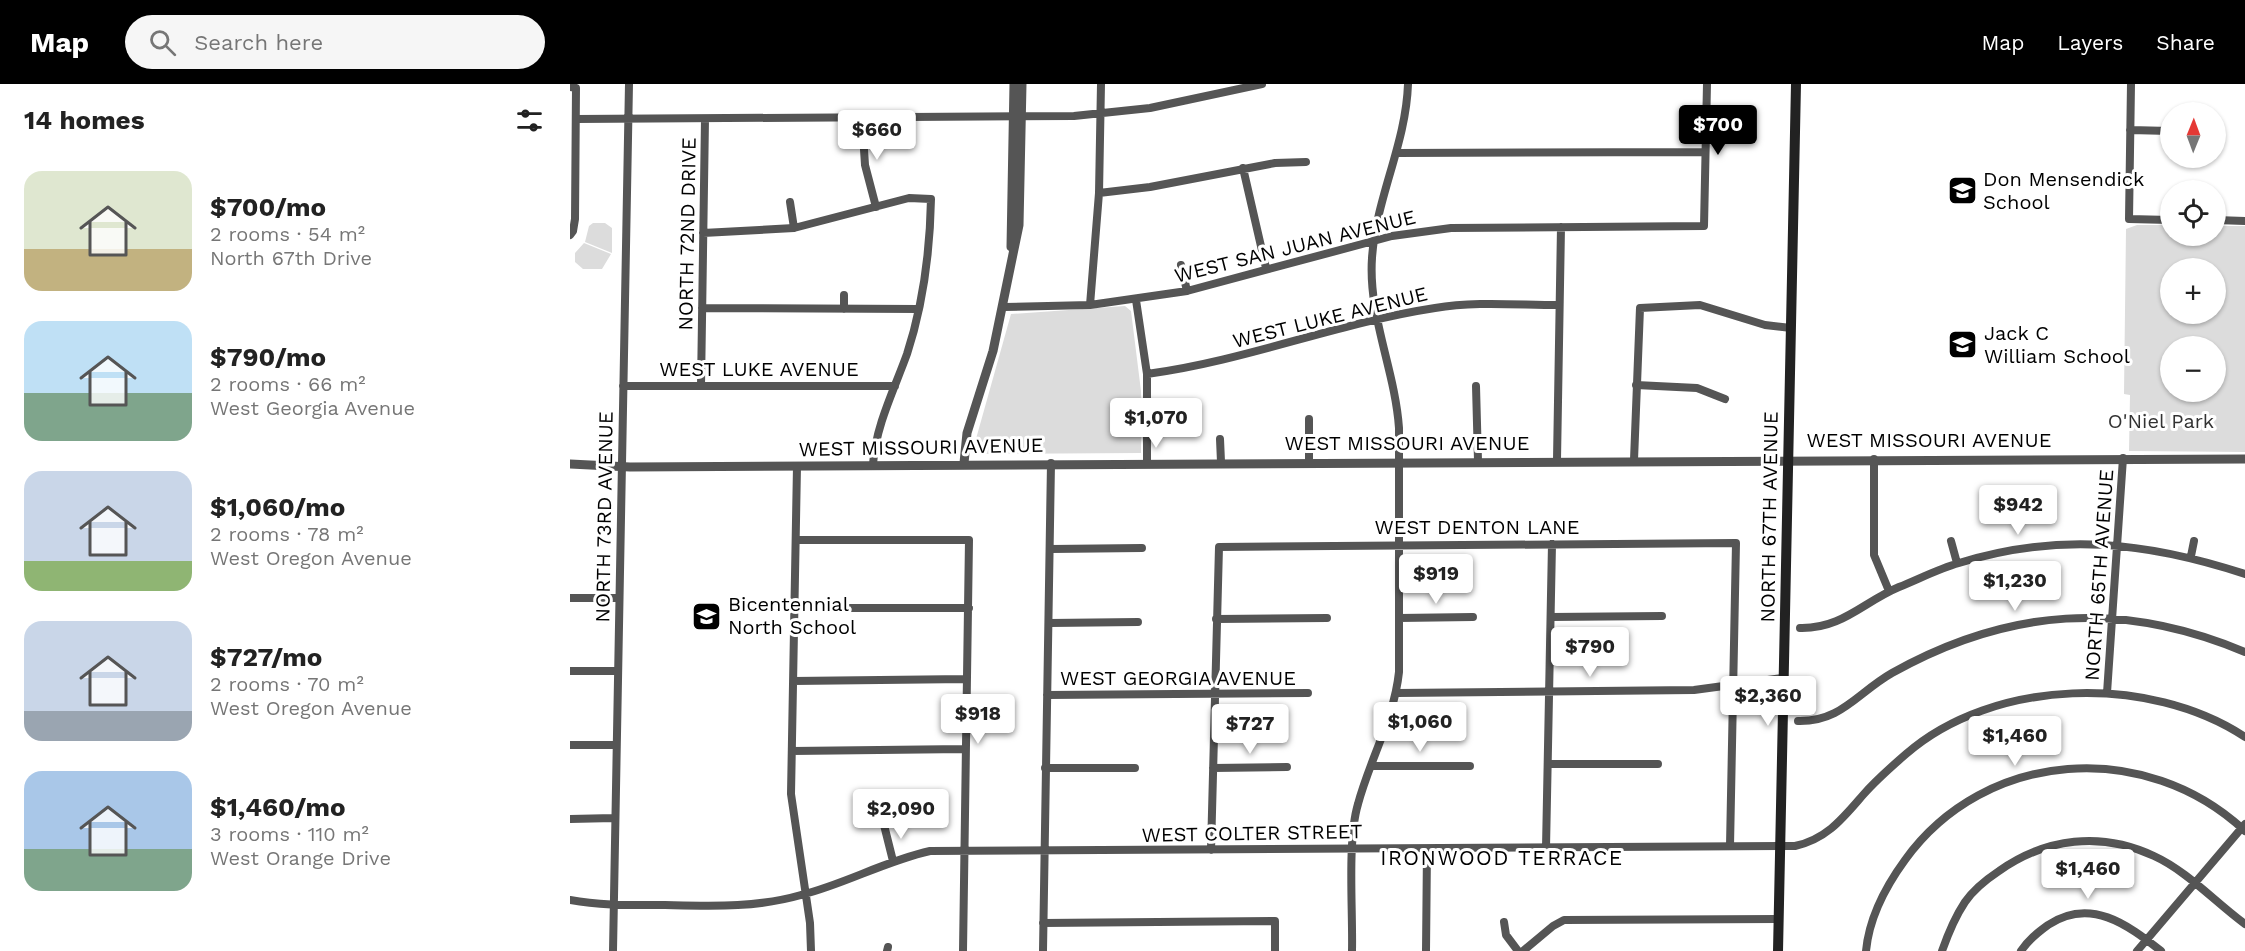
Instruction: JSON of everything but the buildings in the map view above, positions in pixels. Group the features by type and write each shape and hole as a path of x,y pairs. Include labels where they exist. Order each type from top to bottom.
{"main road":[{"name":"NORTH 67TH AVENUE","path":"1778,951 1796,84"}],"street":[{"name":"NORTH 73RD AVENUE","path":"613,951 629,84"},
{"path":"963,464 967,433 993,351 1004,307 1011,256 1019,225 1014,84"},
{"path":"1017,118 1022,84"},
{"path":"1090,305 1099,193 1101,84"},
{"path":"576,119 1017,118 1100,115 1150,108 1262,84"},
{"path":"1352,951 1353,849 1357,805 1397,693 1400,461 1398,411 1376,319 1371,286 1373,242 1380,206 1405,119 1408,84"},
{"path":"1397,153 1705,152 1707,84"},
{"path":"2131,84 2129,219 2160,220"},
{"path":"571,235 575,219 576,119 573,88"},
{"path":"862,118 865,165 876,207"},
{"name":"NORTH 72ND DRIVE","path":"701,386 705,119"},
{"path":"2130,130 2160,131"},
{"name":"WEST SAN JUAN AVENUE","path":"1004,307 1090,305 1187,291 1266,268 1373,242 1451,228 1704,226 1705,152"},
{"path":"1099,193 1150,187 1275,163 1306,162"},
{"path":"1243,168 1266,268"},
{"path":"703,233 794,228 909,198 932,199 928,250 919,309 878,432 873,464"},
{"path":"790,202 794,228"},
{"path":"2226,220 2245,220"},
{"path":"1557,460 1561,227"},
{"path":"1181,265 1187,291"},
{"path":"844,295 844,309"},
{"path":"1136,300 1147,374 1147,462"},
{"name":"WEST LUKE AVENUE","path":"1147,374 1224,360 1376,319 1458,305 1558,305"},
{"path":"1634,460 1640,308 1700,306 1765,325 1791,328"},
{"path":"702,308 919,309"},
{"path":"1636,385 1697,388 1725,399"},
{"name":"WEST LUKE AVENUE","path":"623,386 895,386"},
{"path":"1476,386 1478,461"},
{"path":"1309,419 1309,462"},
{"path":"1220,439 1221,462"},
{"name":"NORTH 65TH AVENUE","path":"2107,693 2123,458"},
{"path":"1874,459 1874,555 1889,591"},
{"name":"WEST MISSOURI AVENUE","path":"570,464 797,466 1557,460 2245,459"},
{"path":"1043,951 1051,463"},
{"path":"797,466 791,795 811,951"},
{"path":"796,540 969,540 963,951"},
{"path":"1951,541 1957,563"},
{"path":"2191,556 2194,541"},
{"name":"WEST DENTON LANE","path":"1216,619 1219,547 1736,543 1733,684"},
{"path":"1546,848 1552,544"},
{"path":"1800,628 1828,626 1889,591 1957,563 2008,551 2058,544 2117,544 2191,556 2245,574"},
{"path":"1051,549 1142,548"},
{"path":"570,598 618,598"},
{"path":"795,608 969,608"},
{"path":"1551,617 1662,616"},
{"path":"1798,721 1821,720 1838,713 1885,677 1922,656 1963,638 2042,620 2077,617 2152,623 2204,635 2245,652"},
{"path":"1212,850 1216,619 1327,618"},
{"path":"1399,618 1473,618"},
{"path":"1050,623 1138,622"},
{"path":"570,671 617,671"},
{"path":"1397,693 1694,690 1783,678"},
{"path":"793,681 967,679"},
{"path":"1730,846 1733,684"},
{"name":"WEST GEORGIA AVENUE","path":"1047,695 1308,693"},
{"name":"WEST COLTER STREET","path":"570,900 614,905 732,906 770,902 805,894 893,861 930,851 1427,849 1805,844 1833,829 1864,794 1927,738 1982,711 2022,700 2069,693 2107,693 2176,707 2245,737"},
{"path":"570,745 616,745"},
{"path":"792,751 965,749"},
{"path":"1548,764 1658,764"},
{"path":"1371,766 1470,766"},
{"path":"1866,951 1882,899 1911,851 1933,828 1963,804 2025,777 2060,768 2091,766 2138,773 2187,790 2244,827 2137,951"},
{"path":"1213,768 1287,767"},
{"path":"1045,768 1135,768"},
{"path":"570,819 614,818"},
{"path":"884,825 893,861"},
{"path":"1942,951 1950,927 1966,900 1981,885 2021,856 2066,841 2096,840 2138,849 2157,857 2245,924"},
{"path":"1426,951 1427,849"},
{"path":"2021,951 2037,933 2057,920 2090,912 2118,920 2161,951"},
{"path":"1504,922 1506,935 1520,951 1564,920 1778,919"},
{"path":"1043,922 1275,921 1275,951"}],"green space":[{"path":"593,223 605,223 612,228 612,253 585,242 589,226"},
{"name":"O'Niel Park","path":"2137,225 2160,225 2160,246 2226,246 2226,226 2245,226 2245,452 2129,451 2130,395 2124,394 2126,229"},
{"path":"584,243 611,254 602,269 583,269 575,262 575,253"},
{"path":"1125,306 1131,311 1141,391 1141,453 975,454 974,446 1011,314"}],"place":[{"name":"Don Mensendick School","path":"1962,190"},
{"name":"Jack C William School","path":"1963,344"},
{"name":"Bicentennial North School","path":"707,616"}],"district":[{"name":"IRONWOOD TERRACE","path":"1502,858"}]}
